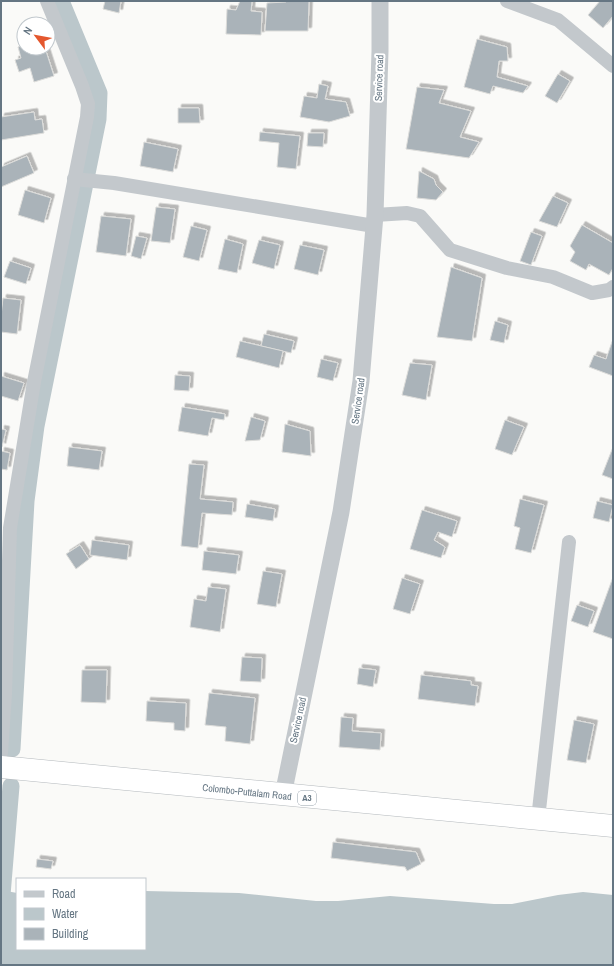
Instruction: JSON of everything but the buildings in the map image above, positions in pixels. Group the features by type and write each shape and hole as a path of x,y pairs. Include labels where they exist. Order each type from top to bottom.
{"highway":[{"name":"Colombo-Puttalam Road","path":"1,767 613,826"}],"street":[{"path":"1,753 5,694 10,528 34,382 76,179 88,104 47,1"},
{"name":"Service road","path":"283,795 341,512 361,381 375,221 380,1"},
{"path":"507,1 558,20 613,66"},
{"path":"76,179 114,183 375,221 407,213 420,216 450,250 507,268 553,277 592,292 609,290 613,287"},
{"path":"538,819 569,542"}],"water":[{"path":"1,890 16,893 16,950 146,950 146,891 239,893 316,901 338,901 390,896 494,904 512,904 558,895 583,892 613,895 613,965 1,965"}],"waterway":[{"path":"12,749 26,501 36,426 98,119 99,93 61,1"},
{"path":"2,895 11,786"}]}
